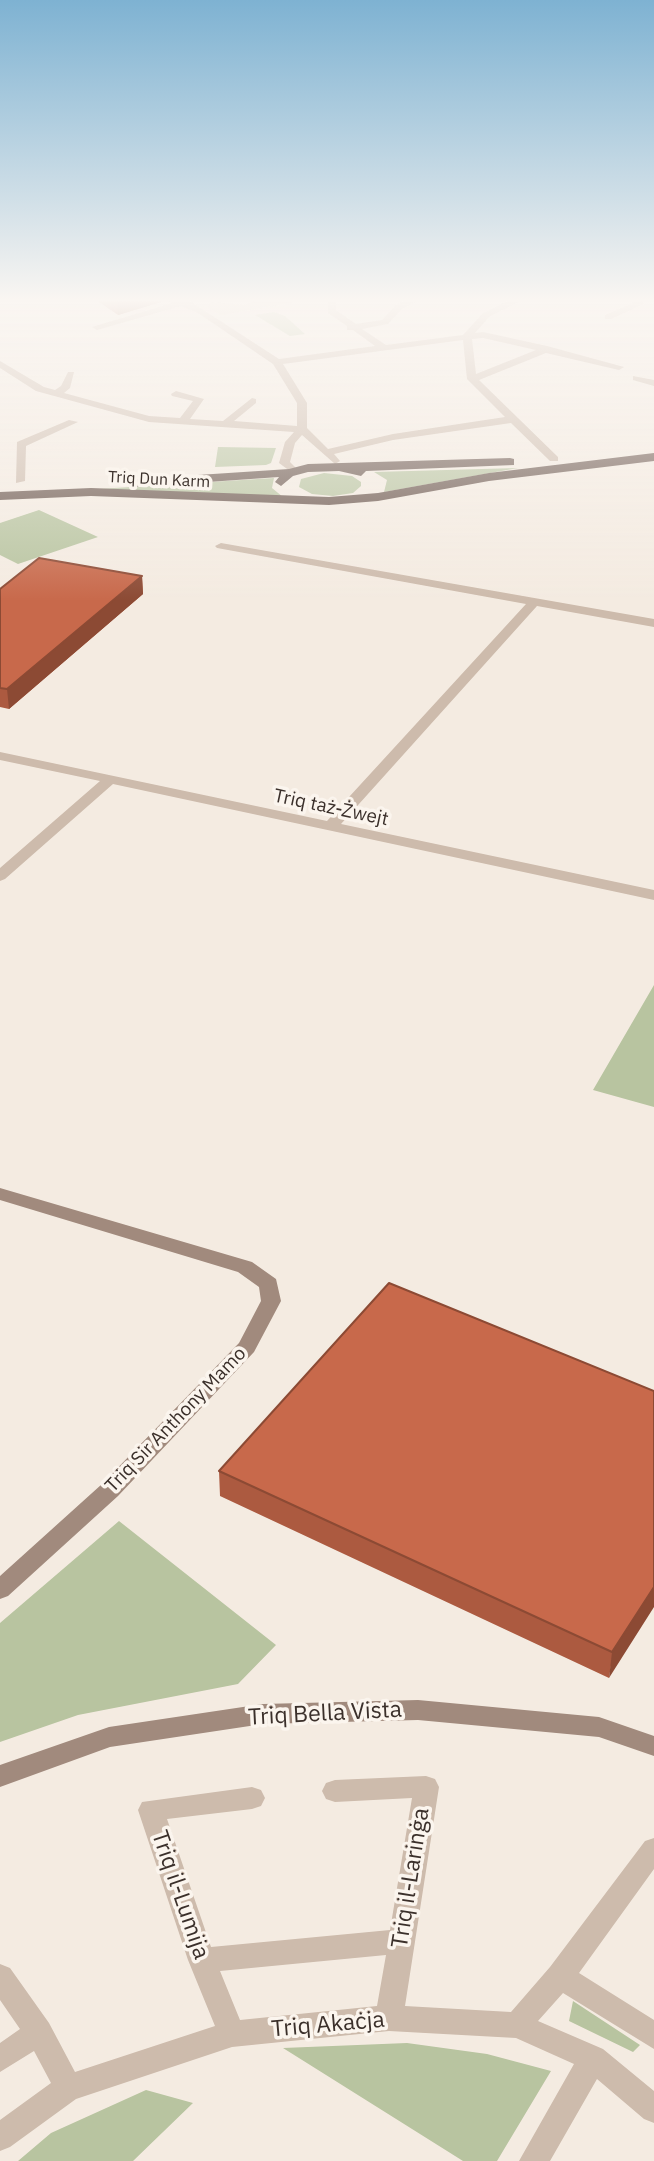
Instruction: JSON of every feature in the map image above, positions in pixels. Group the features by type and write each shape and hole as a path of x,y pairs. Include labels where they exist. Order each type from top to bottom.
{"highway":[{"name":"Triq Dun Karm","path":"0,489 554,458 654,447"},
{"name":"Triq Dun Karm","path":"0,496 90,492 317,500 378,497 489,477 654,457"},
{"name":"Triq Dun Karm","path":"344,468 373,481 364,494 351,498"},
{"name":"Triq Dun Karm","path":"291,472 280,482 282,488 298,497 317,500"}],"main road":[{"name":"Triq Sir Anthony Mamo","path":"0,1194 245,1266 269,1284 271,1301 247,1347 110,1490 0,1590"},
{"name":"Triq Bella Vista","path":"0,1776 110,1737 263,1714 418,1710 599,1727 654,1746"}],"street":[{"path":"73,399 139,417 302,429 344,468"},
{"path":"182,422 198,399"},
{"path":"291,472 284,463 290,442 302,429 302,403 299,399"},
{"path":"493,399 554,458"},
{"path":"224,425 252,401"},
{"path":"328,452 393,437 514,419"},
{"path":"20,481 21,444 73,422"},
{"path":"221,546 654,623"},
{"path":"329,828 535,601"},
{"name":"Triq taż-Żwejt","path":"0,756 654,895"},
{"path":"0,876 110,780"},
{"name":"Triq il-Larinġa","path":"335,1791 426,1787 388,2018"},
{"name":"Triq il-Lumija","path":"232,2034 202,1960 151,1810 252,1798"},
{"path":"517,2025 560,1976 654,1849"},
{"path":"202,1960 401,1941"},
{"path":"560,1976 654,2036"},
{"path":"0,1977 39,2032 68,2088"},
{"name":"Triq Akaċja","path":"0,2137 68,2088 232,2034 388,2018 517,2025 593,2058 654,2109"},
{"path":"0,2059 39,2032"},
{"path":"534,2161 593,2058"}],"green space":[{"path":"218,447 276,448 271,463 266,465 215,467"},
{"path":"518,468 384,492 387,480 374,472"},
{"path":"324,473 352,476 361,482 361,486 353,493 333,496 312,494 299,487 301,479"},
{"path":"274,478 272,488 283,497 83,490"},
{"path":"39,510 98,537 18,564 0,555 0,523"},
{"path":"654,985 654,1107 593,1090"},
{"path":"119,1521 276,1645 238,1684 78,1715 0,1742 0,1623"},
{"path":"573,2001 640,2045 633,2052 569,2021"},
{"path":"407,2043 487,2054 551,2071 497,2161 463,2161 283,2048"},
{"path":"146,2090 193,2103 133,2161 18,2161 51,2133"}],"building":[{"path":"39,558 142,576 7,689 0,688 0,589"},
{"path":"389,1283 654,1391 654,1587 612,1652 219,1471"}]}
